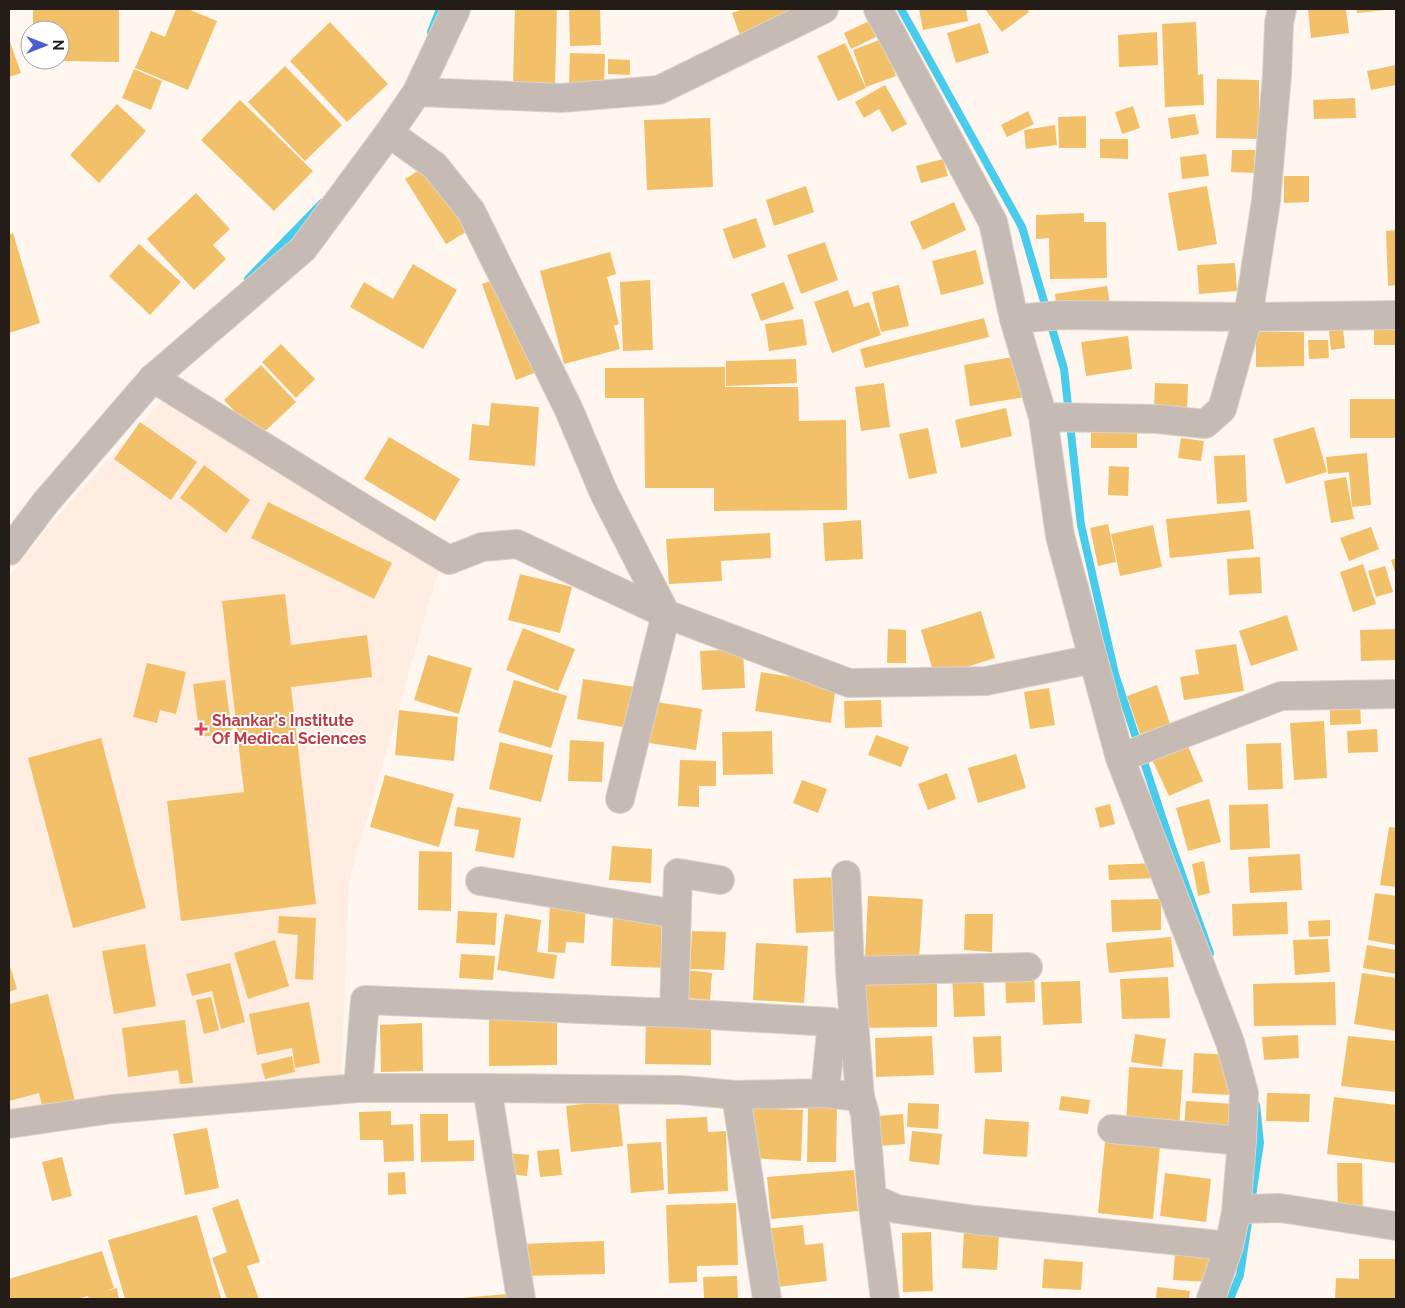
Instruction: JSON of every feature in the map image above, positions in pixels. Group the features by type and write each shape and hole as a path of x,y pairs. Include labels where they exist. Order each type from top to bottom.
{"street":[{"path":"9,551 46,502 153,378 303,249 417,92 456,9"},
{"path":"417,92 561,98 659,90 824,9"},
{"path":"878,9 993,222 1038,317 1061,417 1060,536 1120,758 1230,1042 1244,1093 1242,1141 1247,1210 1228,1246 1211,1299"},
{"path":"1061,417 1157,419 1205,424 1222,408 1248,317 1266,201 1277,76 1279,23 1282,9"},
{"path":"389,132 435,166 471,212 569,410 604,493 666,614 620,800"},
{"path":"1038,317 1396,315"},
{"path":"153,378 368,512 449,560 482,547 517,544 666,614 849,683 986,682 1094,659"},
{"path":"1120,758 1282,696 1396,694"},
{"path":"674,1013 678,873 720,880"},
{"path":"846,875 850,971 860,1097 865,1114 872,1198 884,1299"},
{"path":"480,881 676,914"},
{"path":"850,971 1028,967"},
{"path":"358,1088 365,1000 674,1013 832,1022 825,1094"},
{"path":"9,1124 112,1109 358,1088 682,1090 736,1095 825,1094 860,1097"},
{"path":"487,1088 521,1299"},
{"path":"736,1095 767,1299"},
{"path":"1112,1129 1242,1141"},
{"path":"872,1198 897,1209 976,1220 1228,1246"},
{"path":"1247,1210 1280,1208 1396,1226"}],"shaded area":[{"name":"Shankar's Institute Of Medical Sciences","path":"162,401 439,568 349,881 341,1081 9,1113 9,577 58,515"}],"building":[{"path":"33,9 119,9 119,62 70,61 70,20 33,20"},
{"path":"176,9 188,9 217,21 188,90 135,68 151,31 165,37"},
{"path":"515,9 557,9 555,84 513,83"},
{"path":"569,9 600,9 601,45 570,46"},
{"path":"743,9 788,9 792,20 741,38 732,13"},
{"path":"919,9 966,9 968,21 923,30"},
{"path":"985,9 1027,9 1029,12 1002,32"},
{"path":"1308,9 1346,9 1349,33 1311,38"},
{"path":"1356,9 1386,9 1386,10 1357,13"},
{"path":"869,21 876,37 851,49 844,33"},
{"path":"330,22 388,84 347,122 290,61"},
{"path":"1196,22 1198,75 1203,74 1204,105 1165,107 1162,24"},
{"path":"980,23 989,53 956,63 947,33"},
{"path":"1157,32 1158,65 1119,67 1118,35"},
{"path":"9,39 21,73 9,77"},
{"path":"882,39 896,76 866,87 853,50"},
{"path":"845,43 866,88 838,101 817,56"},
{"path":"570,53 605,54 604,86 569,85"},
{"path":"608,59 630,60 630,75 608,74"},
{"path":"1396,65 1396,85 1371,90 1367,71"},
{"path":"285,66 342,125 305,161 248,102"},
{"path":"134,69 162,81 151,110 122,98"},
{"path":"1217,79 1259,80 1259,139 1216,138"},
{"path":"885,85 907,124 892,132 879,109 864,118 855,102"},
{"path":"1355,98 1356,118 1314,119 1313,100"},
{"path":"240,100 313,171 274,211 201,140"},
{"path":"117,104 146,131 99,183 70,155"},
{"path":"1133,106 1140,128 1122,134 1115,112"},
{"path":"1028,111 1034,124 1007,137 1001,125"},
{"path":"1195,114 1199,134 1171,139 1168,118"},
{"path":"1086,116 1086,148 1059,148 1058,117"},
{"path":"710,118 713,187 647,190 644,120"},
{"path":"1055,125 1057,145 1026,149 1024,130"},
{"path":"1100,139 1128,139 1128,159 1100,158"},
{"path":"1232,150 1255,150 1254,173 1231,172"},
{"path":"1206,154 1209,176 1182,179 1180,157"},
{"path":"943,159 948,176 921,183 916,166"},
{"path":"429,164 471,229 446,244 405,179"},
{"path":"1284,176 1309,176 1309,202 1284,203"},
{"path":"806,186 814,212 774,226 766,200"},
{"path":"1207,186 1217,244 1178,251 1168,193"},
{"path":"196,193 230,229 213,245 226,259 194,290 147,239"},
{"path":"954,202 966,230 923,250 910,222"},
{"path":"1084,213 1084,222 1106,222 1107,278 1050,279 1049,238 1036,239 1036,215"},
{"path":"756,218 766,247 733,259 723,229"},
{"path":"1396,230 1396,285 1388,286 1386,231"},
{"path":"13,233 40,323 9,333 9,235"},
{"path":"825,242 838,280 801,294 787,255"},
{"path":"139,244 181,282 150,315 109,276"},
{"path":"976,250 984,284 941,295 932,261"},
{"path":"610,252 616,274 607,277 619,324 614,326 620,349 564,364 540,271"},
{"path":"1235,263 1237,291 1199,294 1197,265"},
{"path":"413,264 457,290 423,349 350,307 364,282 393,299"},
{"path":"507,275 542,370 516,380 482,284"},
{"path":"650,280 653,350 623,351 620,282"},
{"path":"784,282 794,309 761,321 751,294"},
{"path":"899,285 909,326 881,332 872,292"},
{"path":"1107,286 1111,311 1058,319 1055,294"},
{"path":"848,290 854,307 869,302 881,335 832,353 814,302"},
{"path":"984,318 989,337 865,368 860,349"},
{"path":"803,319 807,345 769,351 765,324"},
{"path":"1374,326 1396,326 1396,345 1374,345"},
{"path":"1343,329 1345,348 1331,350 1329,331"},
{"path":"1256,332 1304,332 1304,366 1256,367"},
{"path":"1128,336 1132,369 1086,376 1081,342"},
{"path":"1308,340 1328,340 1329,358 1309,359"},
{"path":"281,344 315,379 296,398 262,362"},
{"path":"1020,356 1026,397 970,406 964,365"},
{"path":"796,359 797,383 726,386 726,361"},
{"path":"261,365 296,402 259,437 224,400"},
{"path":"725,367 725,387 798,387 799,421 846,420 847,510 714,511 714,488 645,488 644,398 605,398 605,368"},
{"path":"884,383 890,427 861,431 855,387"},
{"path":"1155,383 1188,384 1187,411 1154,410"},
{"path":"1350,399 1396,399 1396,438 1350,438"},
{"path":"491,403 539,407 535,466 469,460 472,424 489,426"},
{"path":"1006,408 1012,436 961,448 955,420"},
{"path":"140,422 197,462 171,500 114,459"},
{"path":"1137,427 1137,448 1091,448 1091,428"},
{"path":"1314,427 1327,472 1286,484 1273,439"},
{"path":"928,428 937,473 909,479 899,434"},
{"path":"389,437 460,479 435,521 364,479"},
{"path":"1181,438 1204,441 1201,461 1178,458"},
{"path":"1367,453 1371,505 1352,507 1349,472 1328,474 1326,457"},
{"path":"1245,455 1247,502 1217,504 1214,456"},
{"path":"204,465 250,500 226,533 180,498"},
{"path":"1109,466 1129,467 1128,496 1108,495"},
{"path":"1346,477 1354,519 1331,523 1324,481"},
{"path":"268,502 392,563 374,599 251,538"},
{"path":"1250,510 1254,549 1170,558 1166,519"},
{"path":"861,520 863,559 825,561 823,523"},
{"path":"1108,524 1116,562 1098,566 1090,528"},
{"path":"1153,525 1162,567 1120,576 1111,534"},
{"path":"1371,527 1379,549 1349,561 1340,538"},
{"path":"770,533 771,558 721,561 722,581 669,584 666,539"},
{"path":"1260,557 1262,593 1229,595 1227,559"},
{"path":"1396,558 1396,575 1391,560"},
{"path":"1363,564 1376,604 1353,612 1340,572"},
{"path":"1385,566 1393,592 1376,597 1368,571"},
{"path":"520,574 572,587 560,633 508,620"},
{"path":"285,594 291,645 367,635 372,677 291,687 316,904 181,921 167,801 244,792 222,601"},
{"path":"981,611 995,658 935,677 921,630"},
{"path":"1287,615 1298,650 1251,666 1239,631"},
{"path":"523,628 575,649 558,691 506,670"},
{"path":"888,629 906,630 906,663 887,663"},
{"path":"1396,629 1396,660 1361,661 1360,630"},
{"path":"1236,644 1244,691 1184,700 1180,677 1199,674 1195,650"},
{"path":"743,649 745,688 702,690 700,651"},
{"path":"428,655 472,668 459,714 414,700"},
{"path":"147,663 186,672 176,714 160,710 157,723 133,717"},
{"path":"761,672 836,684 831,723 755,711"},
{"path":"583,679 635,687 628,728 577,719"},
{"path":"225,680 232,733 200,737 193,684"},
{"path":"514,680 567,696 551,748 498,732"},
{"path":"1157,685 1170,724 1140,734 1127,696"},
{"path":"1049,688 1055,725 1030,729 1024,692"},
{"path":"881,700 882,727 845,728 844,701"},
{"path":"656,702 702,709 696,750 649,743"},
{"path":"1360,702 1361,724 1330,725 1330,703"},
{"path":"399,710 458,717 454,761 395,755"},
{"path":"1324,721 1327,778 1294,780 1290,723"},
{"path":"1377,729 1378,752 1348,753 1347,731"},
{"path":"772,731 773,774 723,775 722,732"},
{"path":"876,735 909,747 901,767 868,755"},
{"path":"1184,737 1203,781 1169,796 1149,753"},
{"path":"101,738 146,908 73,928 28,758"},
{"path":"570,740 604,742 602,782 568,781"},
{"path":"500,742 553,755 541,802 489,789"},
{"path":"1281,743 1283,789 1248,790 1246,744"},
{"path":"1016,754 1026,788 978,803 968,768"},
{"path":"680,760 716,761 716,786 699,786 699,807 678,806"},
{"path":"947,773 956,799 928,810 918,784"},
{"path":"385,775 454,794 439,847 370,827"},
{"path":"802,780 827,789 818,813 793,803"},
{"path":"1209,799 1221,842 1188,851 1176,808"},
{"path":"1110,804 1115,824 1100,828 1095,808"},
{"path":"1268,804 1270,848 1230,850 1229,805"},
{"path":"457,807 521,818 514,858 475,851 479,830 454,826"},
{"path":"1389,827 1396,828 1396,887 1380,885"},
{"path":"612,846 652,849 651,883 609,880"},
{"path":"419,851 452,852 451,911 418,910"},
{"path":"1300,854 1302,890 1250,893 1248,857"},
{"path":"1204,861 1210,893 1198,896 1192,864"},
{"path":"1154,863 1155,878 1109,880 1108,865"},
{"path":"837,877 839,931 796,933 793,879"},
{"path":"1375,893 1396,896 1396,945 1368,940"},
{"path":"868,896 923,899 919,961 865,958"},
{"path":"1161,899 1161,930 1112,932 1111,900"},
{"path":"550,900 586,901 584,943 566,942 565,953 548,952"},
{"path":"1287,902 1288,934 1233,936 1232,904"},
{"path":"458,911 497,913 495,945 456,943"},
{"path":"505,914 541,920 537,952 557,955 554,979 497,970"},
{"path":"965,914 993,914 992,952 964,950"},
{"path":"279,916 316,918 313,980 295,979 298,935 278,933"},
{"path":"613,916 662,918 661,946 669,946 668,968 611,966"},
{"path":"1330,920 1330,936 1309,937 1308,921"},
{"path":"692,931 726,932 724,970 690,969"},
{"path":"1171,937 1174,967 1109,973 1106,943"},
{"path":"1328,939 1330,972 1295,975 1293,940"},
{"path":"275,940 289,986 248,999 234,953"},
{"path":"756,943 808,946 804,1003 753,1000"},
{"path":"145,944 156,1006 114,1014 102,951"},
{"path":"1367,945 1396,950 1396,974 1363,968"},
{"path":"461,954 495,956 493,980 459,978"},
{"path":"9,963 17,989 9,992"},
{"path":"230,963 245,1022 221,1029 212,991 192,996 186,974"},
{"path":"1034,964 1035,1002 1006,1003 1005,965"},
{"path":"686,970 712,973 710,1000 684,998"},
{"path":"983,971 985,1016 954,1017 952,972"},
{"path":"1362,973 1396,978 1396,1031 1354,1024"},
{"path":"937,976 937,1027 852,1028 851,977"},
{"path":"1168,977 1170,1018 1122,1019 1120,979"},
{"path":"1080,981 1082,1023 1043,1025 1041,982"},
{"path":"1335,982 1336,1025 1254,1026 1253,984"},
{"path":"48,994 75,1101 43,1109 39,1093 9,1101 9,1004"},
{"path":"211,997 219,1030 204,1034 196,1000"},
{"path":"309,1002 320,1063 295,1068 292,1048 257,1055 249,1014"},
{"path":"557,1017 557,1065 489,1066 489,1018"},
{"path":"185,1020 193,1083 180,1084 178,1070 128,1077 122,1028"},
{"path":"646,1021 711,1023 711,1065 645,1064"},
{"path":"422,1023 423,1071 381,1072 380,1025"},
{"path":"1135,1034 1166,1039 1162,1067 1131,1062"},
{"path":"1298,1035 1299,1058 1264,1060 1262,1037"},
{"path":"932,1036 934,1075 876,1077 875,1038"},
{"path":"1001,1036 1002,1072 975,1073 973,1037"},
{"path":"1348,1036 1396,1041 1396,1092 1341,1086"},
{"path":"1194,1053 1232,1055 1230,1095 1192,1093"},
{"path":"292,1056 295,1072 265,1079 261,1064"},
{"path":"1129,1067 1183,1070 1179,1128 1126,1125"},
{"path":"1267,1093 1310,1094 1309,1122 1266,1121"},
{"path":"1061,1096 1090,1100 1088,1114 1059,1110"},
{"path":"1334,1097 1396,1105 1396,1163 1327,1154"},
{"path":"618,1100 623,1146 571,1152 566,1106"},
{"path":"1186,1101 1235,1104 1234,1131 1184,1129"},
{"path":"908,1103 939,1104 938,1129 907,1127"},
{"path":"808,1106 837,1106 836,1162 807,1162"},
{"path":"752,1108 803,1110 801,1161 749,1158"},
{"path":"391,1111 391,1125 413,1124 414,1161 384,1162 383,1140 360,1140 359,1112"},
{"path":"420,1114 448,1114 448,1141 474,1140 474,1161 421,1162"},
{"path":"903,1114 905,1144 879,1146 877,1116"},
{"path":"707,1117 708,1132 726,1131 728,1191 668,1194 666,1119"},
{"path":"985,1119 1029,1122 1027,1157 983,1154"},
{"path":"207,1128 219,1188 185,1195 173,1134"},
{"path":"912,1131 942,1134 939,1165 909,1161"},
{"path":"1106,1132 1161,1137 1153,1219 1098,1213"},
{"path":"661,1142 664,1190 631,1193 627,1144"},
{"path":"559,1149 562,1175 540,1177 537,1151"},
{"path":"499,1152 529,1155 527,1176 497,1173"},
{"path":"62,1157 72,1196 52,1201 42,1162"},
{"path":"1337,1163 1362,1163 1363,1211 1338,1212"},
{"path":"854,1170 858,1211 771,1219 767,1177"},
{"path":"405,1172 406,1194 388,1195 388,1173"},
{"path":"1165,1173 1211,1179 1206,1222 1160,1216"},
{"path":"238,1199 260,1262 247,1266 259,1299 227,1299 212,1258 227,1252 212,1208"},
{"path":"736,1203 738,1265 697,1266 697,1282 669,1283 666,1205"},
{"path":"197,1215 221,1298 125,1299 108,1240"},
{"path":"803,1225 805,1245 823,1243 827,1281 769,1288 763,1229"},
{"path":"931,1232 933,1291 903,1292 902,1233"},
{"path":"964,1232 999,1234 997,1270 962,1268"},
{"path":"604,1241 605,1274 520,1276 519,1244"},
{"path":"102,1251 114,1288 107,1291 117,1288 119,1299 89,1299 88,1296 77,1299 9,1299 9,1279"},
{"path":"1175,1254 1211,1256 1210,1282 1173,1280"},
{"path":"1044,1259 1083,1262 1081,1290 1042,1288"},
{"path":"1359,1259 1396,1259 1396,1299 1335,1299 1336,1278 1359,1279"},
{"path":"737,1276 738,1299 704,1299 703,1277"},
{"path":"1157,1287 1190,1291 1189,1299 1156,1299"},
{"path":"507,1294 508,1299 461,1299 461,1298"}],"waterway":[{"path":"431,32 440,9"},
{"path":"901,9 1022,227 1064,369 1081,525 1115,674 1171,844 1210,953"},
{"path":"248,279 322,203"},
{"path":"1230,1299 1240,1275 1260,1143 1256,1105"}],"place":[{"name":"Shankar's Institute Of Medical Sciences","path":"201,729"}]}
